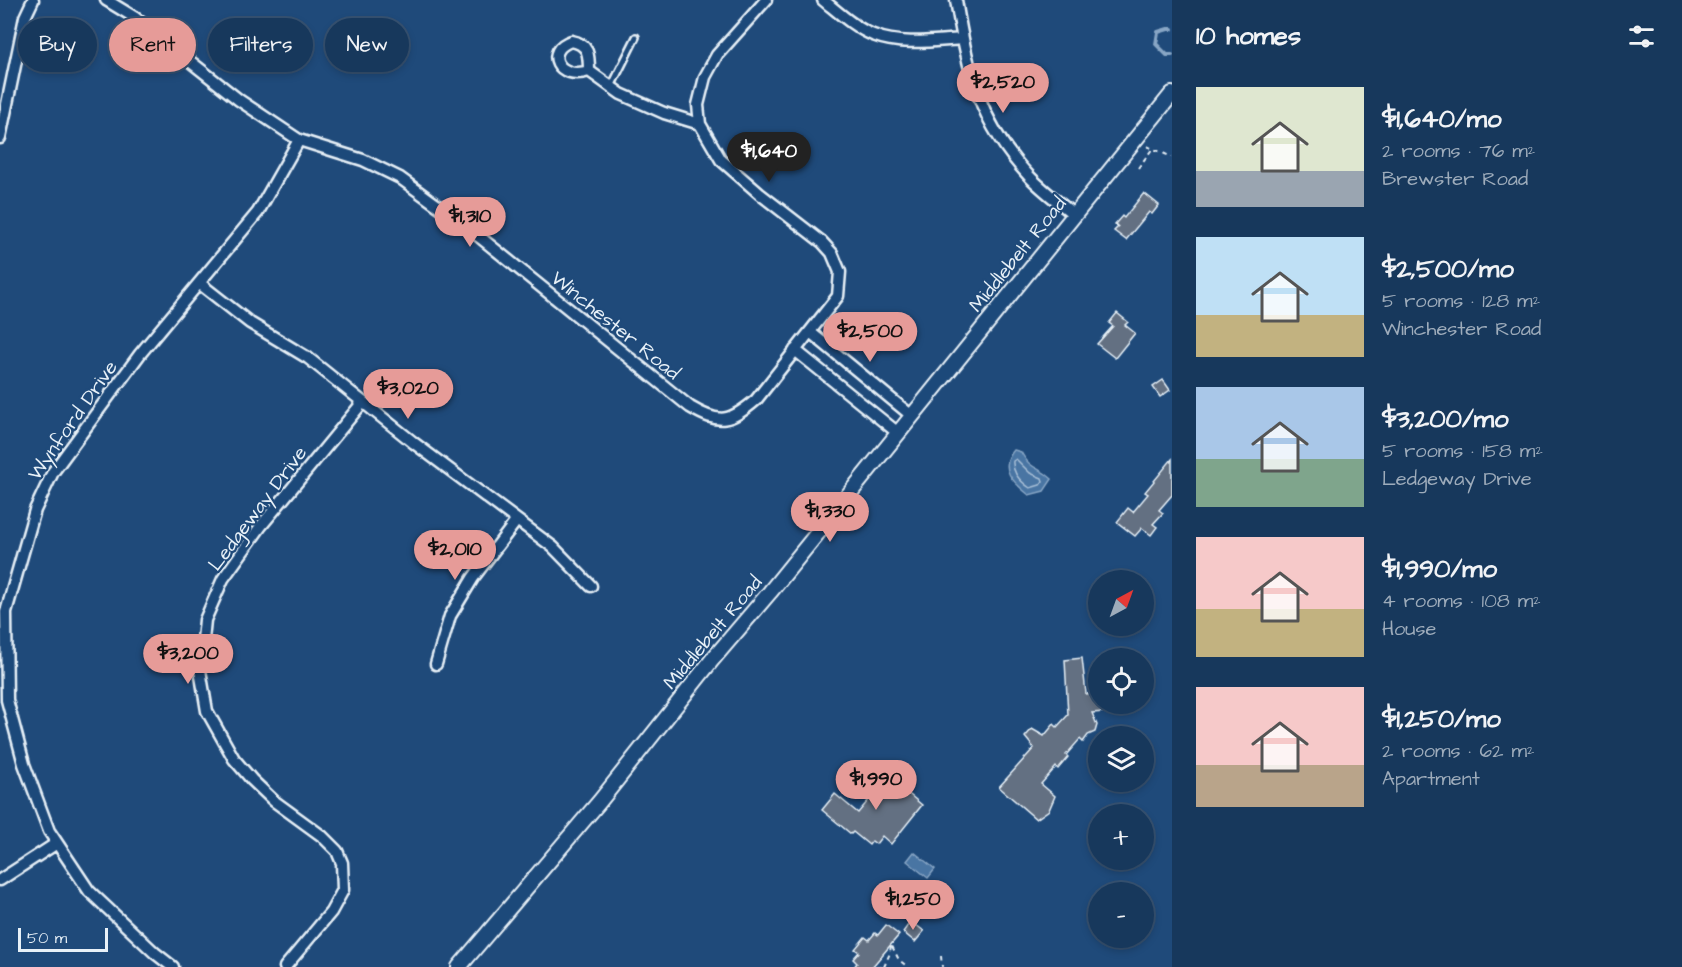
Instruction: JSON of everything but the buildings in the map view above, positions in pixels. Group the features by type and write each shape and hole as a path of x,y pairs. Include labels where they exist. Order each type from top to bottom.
{"street":[{"path":"0,138 25,17 33,0"},
{"name":"Winchester Road","path":"106,0 134,17 239,100 299,140 363,160 400,178 471,230 690,407 708,418 726,419 740,413 756,400 807,337 838,296 840,272 832,253 822,242 760,194 721,160 700,124"},
{"path":"589,71 621,93 664,113 700,124 698,105 705,77 717,55 766,0"},
{"path":"823,0 845,18 873,35 903,41 962,39"},
{"path":"956,0 962,39 975,92 999,138 1030,177 1074,215"},
{"name":"Middlebelt Road","path":"459,967 600,801 1172,94"},
{"name":"Wynford Drive","path":"173,967 89,891 49,831 24,764 7,700 6,612 35,510 53,472 140,354 258,212 299,140"},
{"path":"199,283 250,323 308,358 414,443 554,547 591,586"},
{"path":"807,337 912,416"},
{"path":"795,350 897,434"},
{"name":"Ledgeway Drive","path":"285,967 335,905 343,890 342,863 337,851 322,836 274,801 234,759 207,711 200,670 205,621 224,579 261,526 363,402"},
{"path":"436,664 450,615 473,578 517,520"},
{"path":"0,880 57,843"}],"lane":[{"path":"612,87 636,37"}],"path":[{"path":"1135,140 1172,157"},
{"path":"1138,168 1153,148"},
{"path":"877,967 884,967 889,957 891,944 900,960 908,967"},
{"path":"941,956 942,967"}],"water":[{"path":"1014,450 1021,452 1028,462 1052,479 1044,491 1029,495 1013,480 1007,469 1007,463"},
{"path":"914,852 935,869 928,878 907,861"}],"waterway":[{"path":"1172,29 1158,32 1156,44 1167,55 1172,55"}]}
